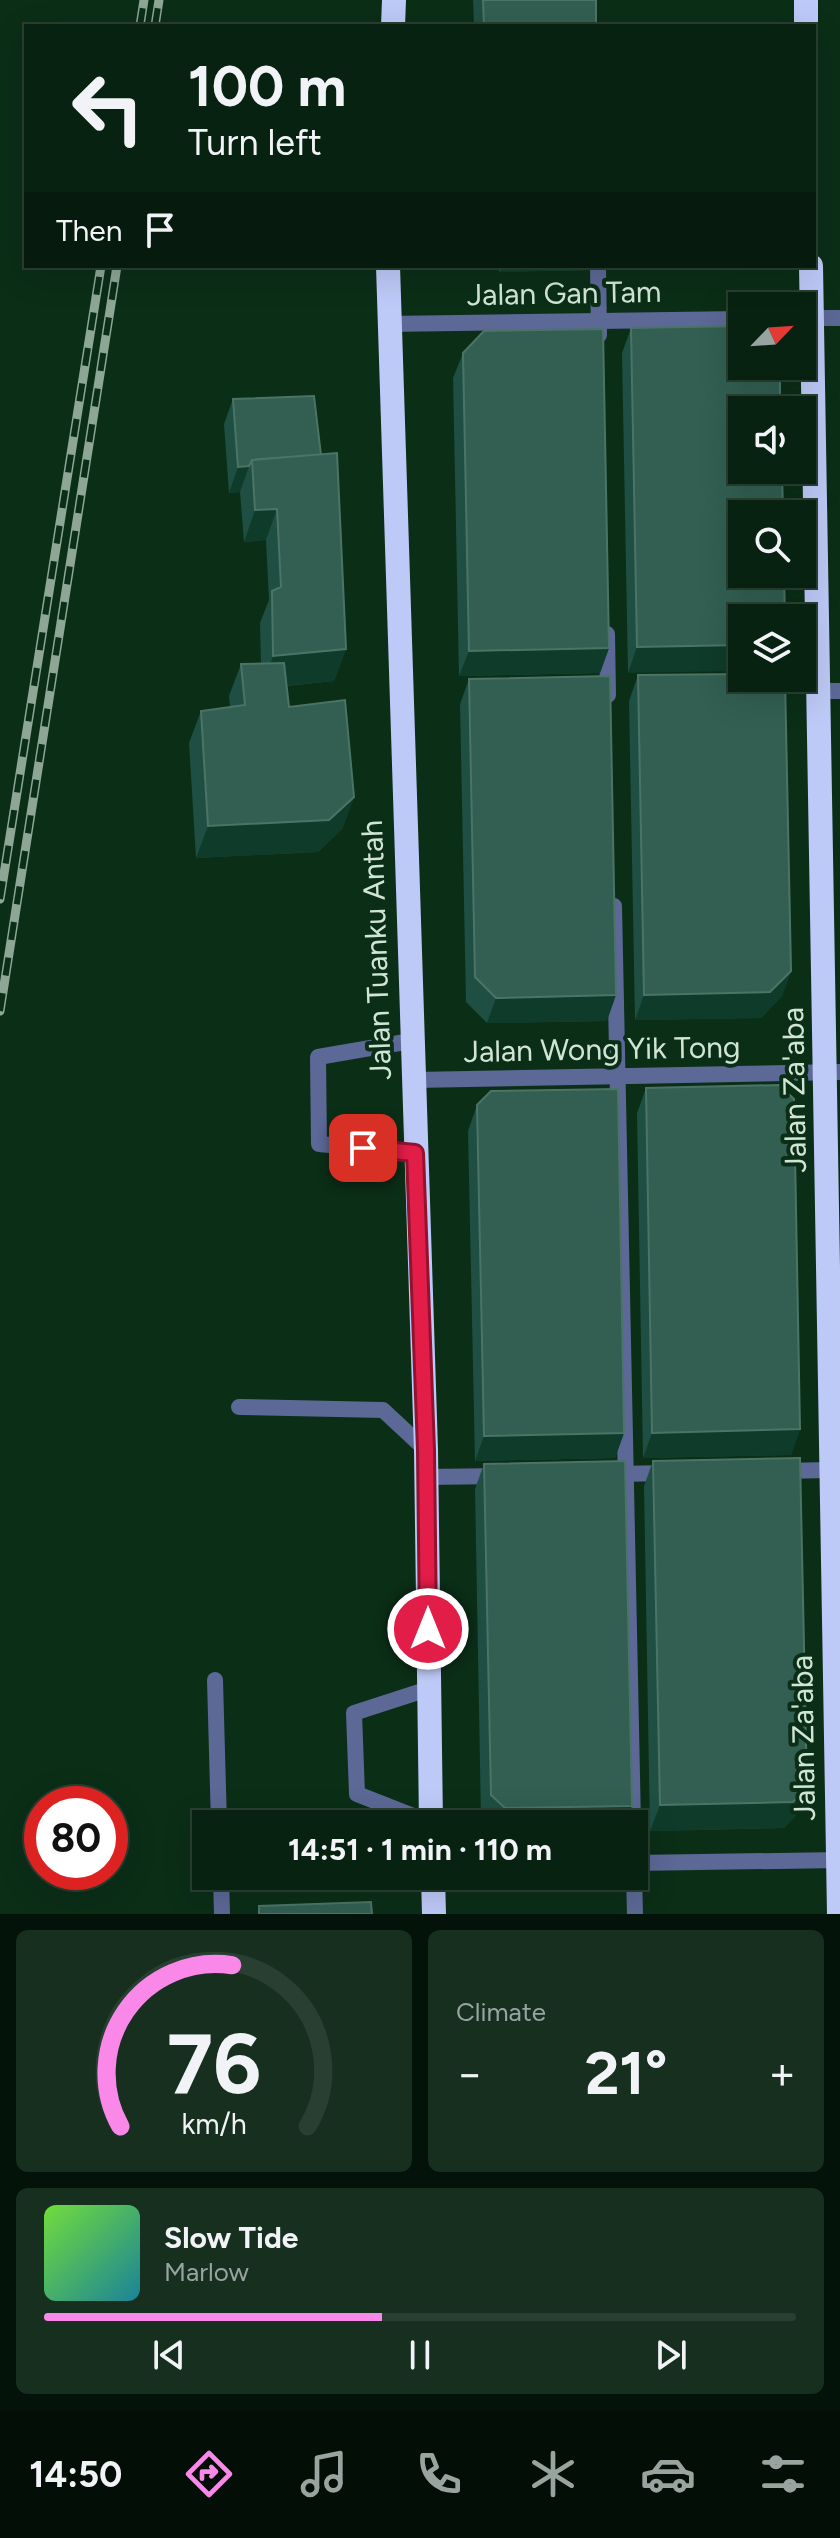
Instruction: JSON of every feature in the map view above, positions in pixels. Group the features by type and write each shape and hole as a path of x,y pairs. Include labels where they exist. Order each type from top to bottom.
{"highway":[{"path":"393,24 394,0"},
{"path":"806,0 806,24"},
{"name":"Jalan Tuanku Antah","path":"388,268 387,324 427,1477 431,1810"},
{"name":"Jalan Za'aba","path":"809,292 811,268"},
{"name":"Jalan Za'aba","path":"811,380 830,691 833,1072 831,1470 839,1914"},
{"path":"433,1890 434,1914"}],"street":[{"path":"598,268 599,352"},
{"path":"816,318 840,318"},
{"name":"Jalan Gan Tam","path":"387,324 728,319"},
{"path":"606,620 609,715"},
{"path":"613,888 633,1810"},
{"path":"411,1041 318,1057 319,1144 415,1153"},
{"name":"Jalan Wong Yik Tong","path":"413,1080 833,1072"},
{"path":"239,1407 383,1410 426,1450"},
{"path":"768,1471 831,1470"},
{"path":"595,1474 689,1473"},
{"path":"427,1477 519,1476"},
{"path":"215,1680 219,1810"},
{"path":"396,1810 357,1794 354,1713 428,1689"},
{"path":"648,1863 838,1860"},
{"path":"221,1890 222,1914"},
{"path":"634,1890 635,1914"}],"building":[{"path":"483,0 596,0 596,24 484,24"},
{"path":"728,326 728,380 780,380 780,396 728,396 728,484 782,484 783,500 728,500 728,588 784,588 785,604 728,604 728,645 637,647 631,328"},
{"path":"603,329 609,648 469,651 463,353 484,331"},
{"path":"314,396 321,455 252,460 249,466 238,467 233,399"},
{"path":"337,453 346,649 273,656 272,591 281,587 277,509 255,510 252,460"},
{"path":"284,663 289,707 345,700 354,797 329,820 208,826 201,711 245,705 241,664"},
{"path":"728,674 728,692 785,692 791,971 770,992 644,995 638,675"},
{"path":"610,676 616,995 496,998 475,977 469,679"},
{"path":"779,1085 794,1099 800,1429 652,1433 646,1088"},
{"path":"618,1089 624,1433 484,1436 477,1105 491,1091"},
{"path":"800,1458 807,1788 793,1802 660,1805 653,1461"},
{"path":"625,1461 632,1806 505,1808 491,1795 484,1464"},
{"path":"371,1902 372,1914 259,1914 259,1906"}],"railway":[{"path":"140,24 144,0"},
{"path":"155,24 159,0"},
{"path":"0,899 101,268"},
{"path":"0,1011 117,268"}],"route":[{"path":"363,1148 415,1153 426,1450 428,1629"}]}
